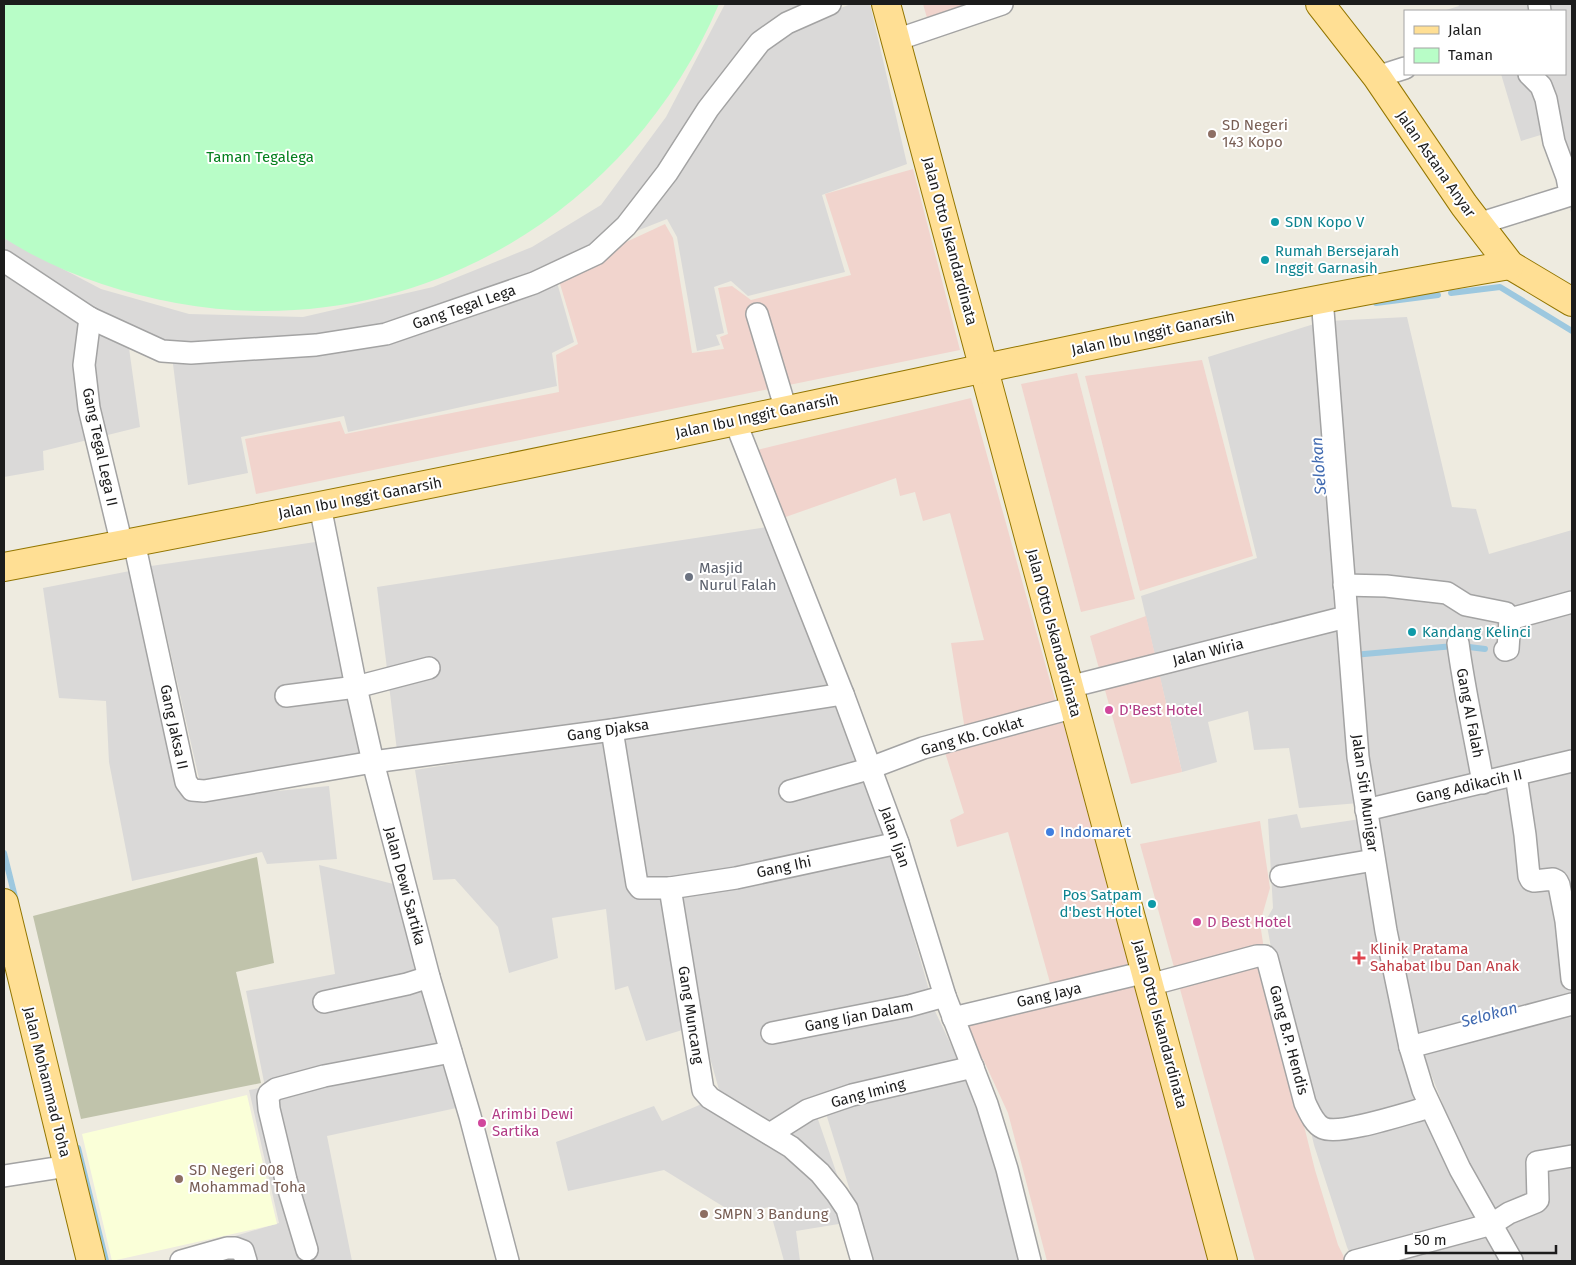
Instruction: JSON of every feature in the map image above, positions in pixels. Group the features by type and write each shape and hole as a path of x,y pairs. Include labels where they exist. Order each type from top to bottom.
{"main road":[{"name":"Jalan Otto Iskandardinata","path":"886,4 1223,1261"},
{"name":"Jalan Astana Anyar","path":"1320,4 1377,77 1464,205 1510,265 1572,302"},
{"name":"Jalan Ibu Inggit Ganarsih","path":"4,567 320,506 735,422 1322,298 1510,265"},
{"name":"Jalan Mohammad Toha","path":"4,902 8,934 91,1261"}],"street":[{"name":"Gang Tegal Lega","path":"4,261 90,318 162,351 191,353 316,345 386,334 534,283 596,254 626,226 667,173 708,109 760,42 787,23 830,4"},
{"path":"896,40 1002,4"},
{"path":"1377,77 1404,68"},
{"path":"1478,224 1567,196 1570,193 1567,177 1554,142 1546,99 1541,86 1530,75"},
{"name":"Jalan Siti Munigar","path":"1322,298 1344,585 1344,617 1358,757 1386,931 1410,1047 1423,1090 1460,1169 1512,1261"},
{"path":"757,314 786,410"},
{"name":"Gang Tegal Lega II","path":"90,318 84,365 89,408 128,544"},
{"name":"Jalan Ijan","path":"735,422 843,694 898,843 945,996 987,1104 1030,1261"},
{"name":"Jalan Dewi Sartika","path":"320,506 373,762 429,977 508,1261"},
{"name":"Gang Jaksa II","path":"128,544 186,782 192,790 204,791 373,762"},
{"path":"1344,585 1386,586 1447,593 1466,605 1506,613 1510,619 1508,649 1505,650"},
{"path":"1510,619 1572,602"},
{"name":"Jalan Wiria","path":"1072,697 1344,617"},
{"name":"Gang Al Falah","path":"1458,643 1465,697 1472,718 1483,783"},
{"path":"286,696 356,687 429,668"},
{"name":"Gang Djaksa","path":"373,762 612,730 843,694"},
{"name":"Gang Kb. Coklat","path":"790,791 870,768 1072,697"},
{"path":"612,730 637,884 640,888 646,889 670,888"},
{"name":"Gang Adikacih II","path":"1366,810 1572,761"},
{"path":"1516,775 1526,835 1529,876 1534,881 1556,880 1559,885 1566,921 1572,979"},
{"name":"Gang Ihi","path":"670,888 736,878 898,843"},
{"path":"1281,876 1374,860"},
{"name":"Gang Muncang","path":"670,888 703,1090 710,1098 791,1147 820,1174 847,1209 862,1261"},
{"name":"Gang B.P. Hendis","path":"1148,979 1257,956 1265,956 1305,1103 1313,1119 1323,1128 1338,1130 1370,1124 1430,1107"},
{"path":"324,1002 429,977"},
{"name":"Gang Jaya","path":"953,1018 1148,979"},
{"name":"Gang Ijan Dalam","path":"772,1033 909,1006 945,996"},
{"path":"1410,1047 1572,1004"},
{"path":"307,1250 286,1180 268,1109 269,1094 276,1088 324,1076 451,1052"},
{"name":"Gang Iming","path":"770,1134 808,1110 852,1095 973,1067"},
{"path":"1355,1261 1492,1224 1509,1213 1538,1200 1537,1162 1572,1156"},
{"path":"4,1176 68,1166"},
{"path":"181,1261 227,1248 235,1248 243,1251 246,1261"}],"shaded area":[{"path":"725,4 810,4 780,17 613,238 443,313 314,344 169,348 109,326 4,256 4,238 101,289 189,314 303,317 433,287 532,247 601,205 666,117"},
{"path":"851,4 870,4 907,164 822,195 845,272 748,296 731,281 714,287 724,333 716,335 720,345 697,351 677,237 667,219 629,234 740,80 772,42 807,21"},
{"path":"923,4 976,4 927,18"},
{"path":"1458,4 1572,4 1572,215 1544,134 1521,141 1501,75 1566,75 1566,10 1446,10 1459,6"},
{"path":"913,169 960,350 256,494 245,439 340,421 345,434 559,392 556,355 578,344 557,274 665,224 673,238 692,353 724,349 720,337 728,334 718,288 732,286 751,300 851,275 825,194"},
{"path":"4,263 128,341 140,427 43,451 44,470 4,477"},
{"path":"556,279 574,342 552,353 557,386 348,432 344,416 241,437 248,473 188,485 172,356 390,343"},
{"path":"1407,317 1452,507 1476,509 1489,554 1572,530 1572,1261 1522,1261 1470,1174 1422,1051 1370,812 1329,321"},
{"path":"1314,324 1359,803 1299,808 1289,748 1254,750 1248,711 1208,722 1217,762 1182,772 1141,596 1257,558 1208,357"},
{"path":"1202,360 1253,556 1140,591 1085,376"},
{"path":"1077,373 1135,599 1081,612 1021,384"},
{"path":"971,398 1057,706 965,730 951,643 984,640 950,513 923,521 915,492 900,496 896,478 780,519 757,450"},
{"path":"767,527 836,683 398,759 377,587"},
{"path":"336,539 380,758 200,783 151,566"},
{"path":"140,569 195,799 329,786 337,859 267,864 262,852 132,881 109,762 106,701 59,698 43,588"},
{"path":"1146,616 1182,772 1131,784 1090,636"},
{"path":"842,694 864,762 935,1011 960,1064 811,1099 842,1189 721,1097 707,1047 679,882 646,881 620,737"},
{"path":"1062,718 1209,1261 1047,1261 1008,1113 983,1059 968,1054 956,1013 1054,997 1008,832 957,847 950,820 964,813 943,746"},
{"path":"611,739 639,889 671,893 689,1028 646,1041 628,986 615,990 606,909 552,918 558,958 509,973 498,927 455,879 433,880 415,770"},
{"path":"1297,814 1301,828 1360,819 1397,1006 1504,1261 1353,1261 1314,1145 1278,987 1266,920 1273,908 1268,819"},
{"path":"1260,821 1270,888 1260,923 1270,989 1315,1170 1338,1245 1346,1261 1255,1261 1140,844"},
{"path":"257,857 274,963 236,972 261,1083 81,1119 33,916"},
{"path":"319,865 405,887 461,1107 327,1136 352,1261 242,1261 235,1236 279,1223 249,1090 265,1087 246,991 335,974"},
{"path":"974,1075 1030,1261 872,1261 823,1104"},
{"name":"SD Negeri 008 Mohammad Toha","path":"247,1095 277,1224 112,1261 82,1134"},
{"path":"718,1097 785,1146 851,1222 796,1231 800,1261 784,1261 769,1207 737,1215 664,1170 568,1191 556,1142 654,1106 662,1121"}],"green space":[{"name":"Taman Tegalega","path":"4,4 719,4 679,80 628,147 568,204 500,250 425,283 346,304 262,311 176,303 131,293 87,279 44,261 4,238"}],"waterway":[{"name":"Selokan","path":"1451,293 1500,287 1572,331"},
{"name":"Selokan","path":"1376,303 1438,295"},
{"name":"Selokan","path":"1353,655 1454,646"},
{"name":"Selokan","path":"1461,646 1485,649"},
{"path":"4,853 16,901"},
{"path":"78,1148 106,1261"}],"place":[{"name":"SD Negeri 143 Kopo","path":"1212,134"},
{"name":"SDN Kopo V","path":"1275,222"},
{"name":"Rumah Bersejarah Inggit Garnasih","path":"1265,260"},
{"name":"Masjid Nurul Falah","path":"689,577"},
{"name":"Kandang Kelinci","path":"1412,632"},
{"name":"D'Best Hotel","path":"1109,710"},
{"name":"Indomaret","path":"1050,832"},
{"name":"Pos Satpam d'best Hotel","path":"1152,904"},
{"name":"D Best Hotel","path":"1197,922"},
{"name":"Klinik Pratama Sahabat Ibu Dan Anak","path":"1359,958"},
{"name":"Arimbi Dewi Sartika","path":"482,1123"},
{"name":"SD Negeri 008 Mohammad Toha","path":"179,1179"},
{"name":"SMPN 3 Bandung","path":"704,1214"}]}
